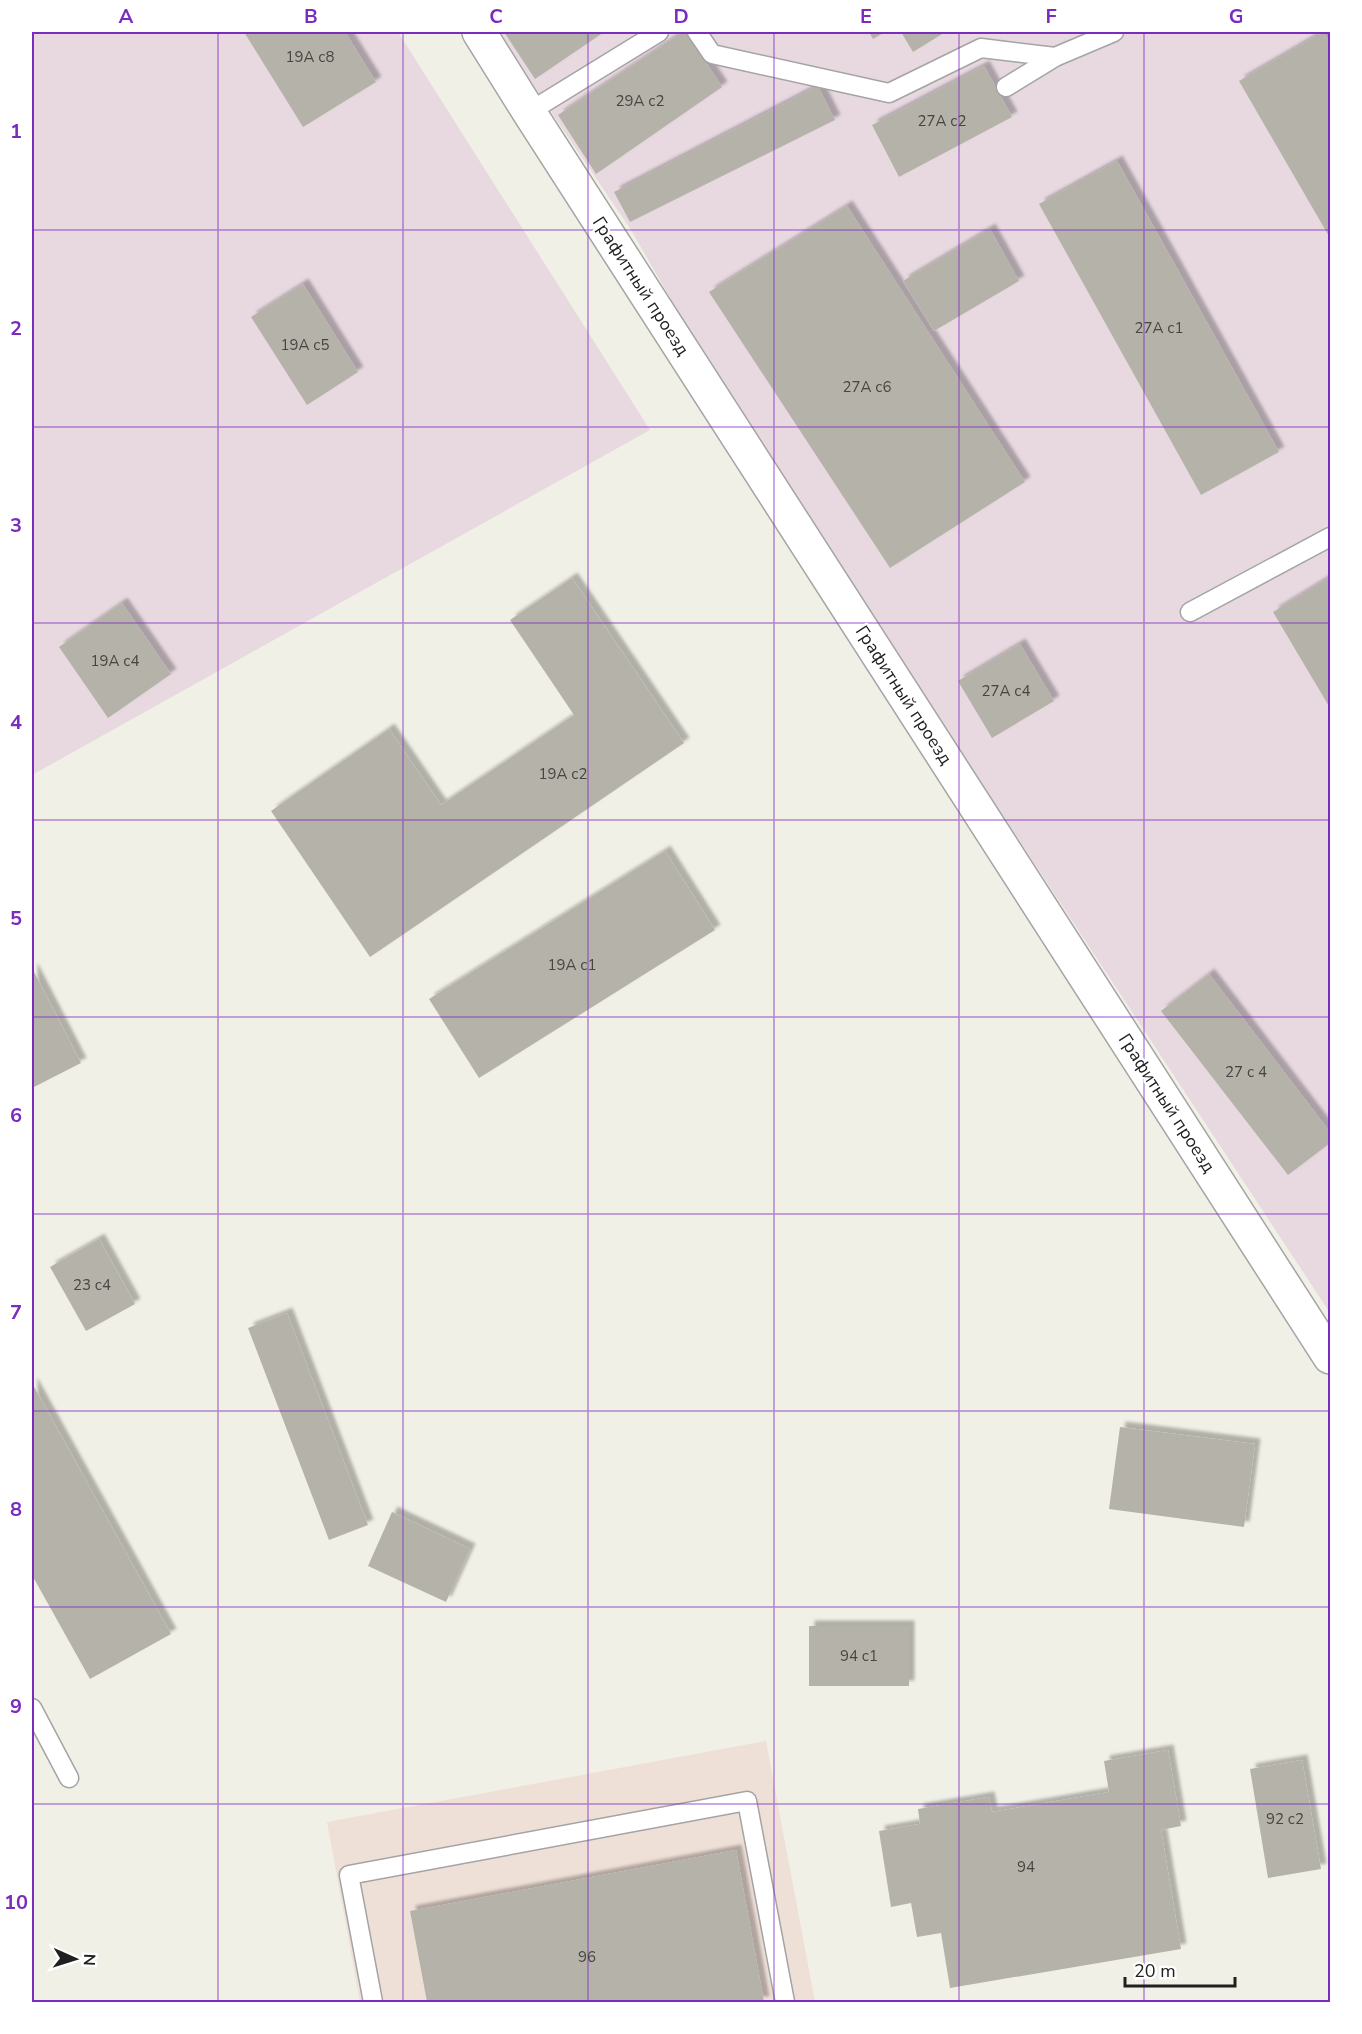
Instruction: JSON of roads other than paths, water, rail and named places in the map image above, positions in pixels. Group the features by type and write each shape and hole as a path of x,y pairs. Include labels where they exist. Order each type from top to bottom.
{"street":[{"name":"Графитный проезд","path":"479,32 1330,1357"}],"lane":[{"path":"529,112 659,32"},
{"path":"697,32 712,54 889,93 981,48 1055,57"},
{"path":"1006,87 1055,57 1114,32"},
{"path":"1190,612 1330,537"},
{"path":"32,1708 69,1778"},
{"path":"373,2002 350,1875 747,1801 785,2002"}]}
